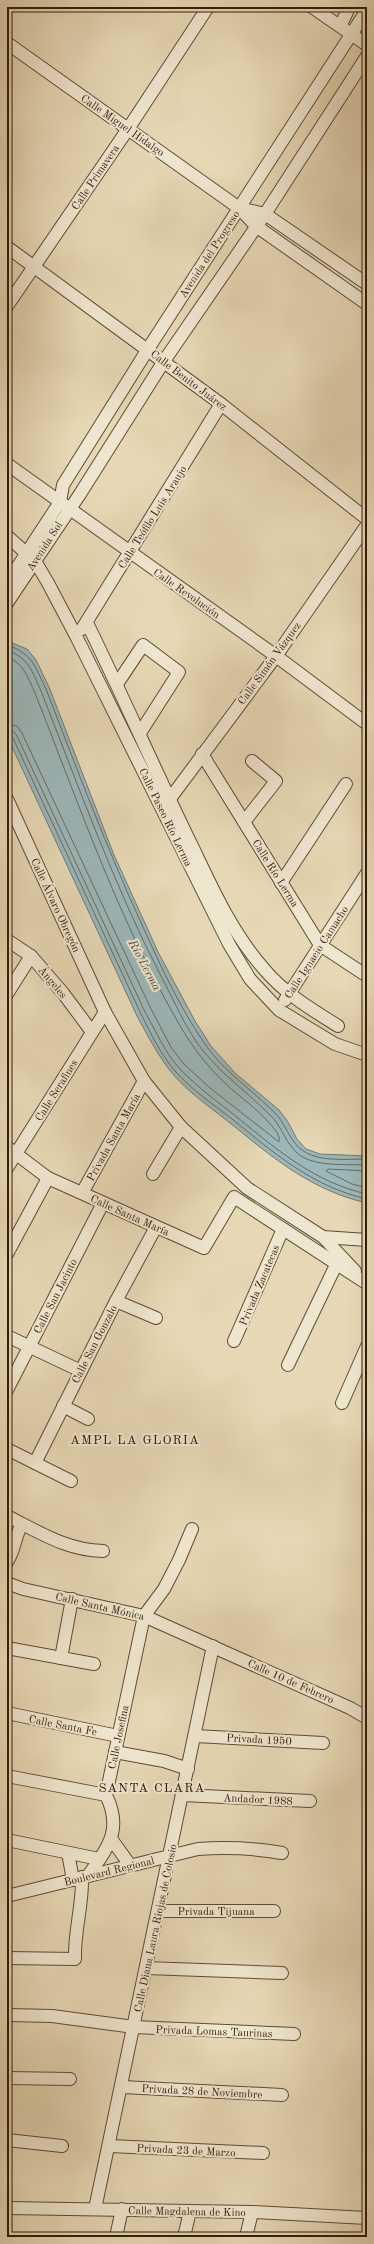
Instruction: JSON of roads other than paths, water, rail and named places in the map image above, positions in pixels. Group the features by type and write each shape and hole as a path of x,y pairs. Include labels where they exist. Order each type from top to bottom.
{"street":[{"name":"Calle Primavera","path":"7,306 128,129 208,7"},
{"path":"312,7 367,45"},
{"path":"340,26 347,12 345,7"},
{"name":"Avenida del Progreso","path":"64,505 63,485 238,208 367,10"},
{"name":"Calle Miguel Hidalgo","path":"7,43 238,208"},
{"name":"Avenida del Progreso","path":"64,505 80,494 164,361 265,214 367,56"},
{"path":"238,208 265,214 367,284"},
{"path":"238,208 256,226 367,304"},
{"name":"Calle Benito Juárez","path":"7,246 221,404 366,517"},
{"name":"Calle Teófilo Luis Araujo","path":"117,684 84,626 221,404"},
{"name":"Calle Revolución","path":"7,464 366,720"},
{"name":"Avenida Sol","path":"7,602 13,579 30,557 64,505"},
{"name":"Calle Simón Vázquez","path":"169,800 276,656 366,517"},
{"name":"Calle Paseo Río Lerma","path":"7,536 30,557 77,638 229,944 250,979 279,1010 334,1044 367,1055"},
{"path":"140,733 179,672 143,646 117,684 169,800 226,914 240,937 264,970 289,994 338,1026"},
{"name":"Calle Río Lerma","path":"202,754 320,945 367,976"},
{"path":"244,822 276,781 252,761"},
{"path":"282,883 346,784"},
{"name":"Calle Álvaro Obregón","path":"7,799 105,1012 144,1081 181,1127 247,1188 323,1237"},
{"name":"Calle Ignacio Camacho","path":"279,1010 367,874"},
{"name":"Ángeles","path":"7,940 31,956 63,993 92,1032"},
{"path":"7,994 31,956"},
{"name":"Calle Serafines","path":"7,1168 12,1151 105,1012"},
{"name":"Privada Santa María","path":"82,1193 144,1081"},
{"path":"153,1174 181,1127"},
{"name":"Calle Santa María","path":"12,1151 48,1178 204,1248 234,1197 283,1229"},
{"path":"7,1254 48,1178"},
{"name":"Calle San Jacinto","path":"7,1390 103,1203"},
{"name":"Calle San Gonzalo","path":"35,1463 116,1301 156,1227"},
{"path":"283,1229 336,1265 367,1283"},
{"name":"Privada Zacatecas","path":"234,1341 283,1229"},
{"path":"323,1237 367,1240"},
{"path":"323,1237 367,1283"},
{"path":"288,1365 336,1265"},
{"path":"116,1301 156,1318"},
{"path":"7,1336 81,1371"},
{"path":"342,1403 367,1346"},
{"path":"63,1406 88,1419"},
{"path":"7,1449 71,1481"},
{"path":"7,1516 60,1544 88,1551 103,1551"},
{"path":"7,1562 15,1547 18,1531 22,1524"},
{"path":"144,1616 170,1577 192,1529"},
{"name":"Calle Santa Mónica","path":"7,1583 23,1589 144,1616 213,1646"},
{"path":"61,1658 72,1599"},
{"name":"Calle Josefina","path":"106,1795 144,1616"},
{"name":"Calle 10 de Febrero","path":"213,1646 350,1708 367,1718"},
{"name":"Calle Diana Laura Riojas de Colosio","path":"95,2209 110,2146 213,1646"},
{"path":"7,1648 94,1664"},
{"name":"Calle Santa Fe","path":"7,1714 118,1736"},
{"name":"Privada 1950","path":"194,1736 323,1743"},
{"path":"115,1752 164,1761 188,1769"},
{"path":"7,1776 106,1795 114,1817 112,1840 99,1859 81,1878"},
{"name":"Andador 1988","path":"182,1795 310,1801"},
{"path":"7,1840 99,1859"},
{"path":"112,1840 130,1865"},
{"name":"Boulevard Regional","path":"7,1896 198,1849 226,1847 254,1848 282,1853"},
{"path":"7,1958 75,1959 74,1943 82,1895 81,1878 68,1853"},
{"name":"Privada Tijuana","path":"158,1911 274,1911"},
{"path":"146,1968 282,1973"},
{"name":"Privada Lomas Taurinas","path":"7,2014 52,2016 134,2027 294,2034"},
{"path":"7,2078 70,2079"},
{"name":"Privada 28 de Noviembre","path":"122,2087 282,2095"},
{"path":"7,2140 62,2146"},
{"name":"Privada 23 de Marzo","path":"110,2146 263,2153"},
{"name":"Calle Magdalena de Kino","path":"7,2208 252,2212 367,2218"},
{"path":"116,2237 122,2209"},
{"path":"184,2237 190,2211"},
{"path":"246,2237 252,2212"}],"water":[{"name":"Río Lerma","path":"7,641 27,649 36,660 49,687 114,855 158,952 195,1021 211,1046 235,1073 279,1110 288,1122 297,1139 306,1149 320,1154 367,1156 367,1203 346,1197 308,1180 274,1158 191,1092 172,1073 158,1053 137,1016 7,736"}],"district":[{"name":"AMPL LA GLORIA","path":"135,1439"},
{"name":"SANTA CLARA","path":"152,1787"}]}
